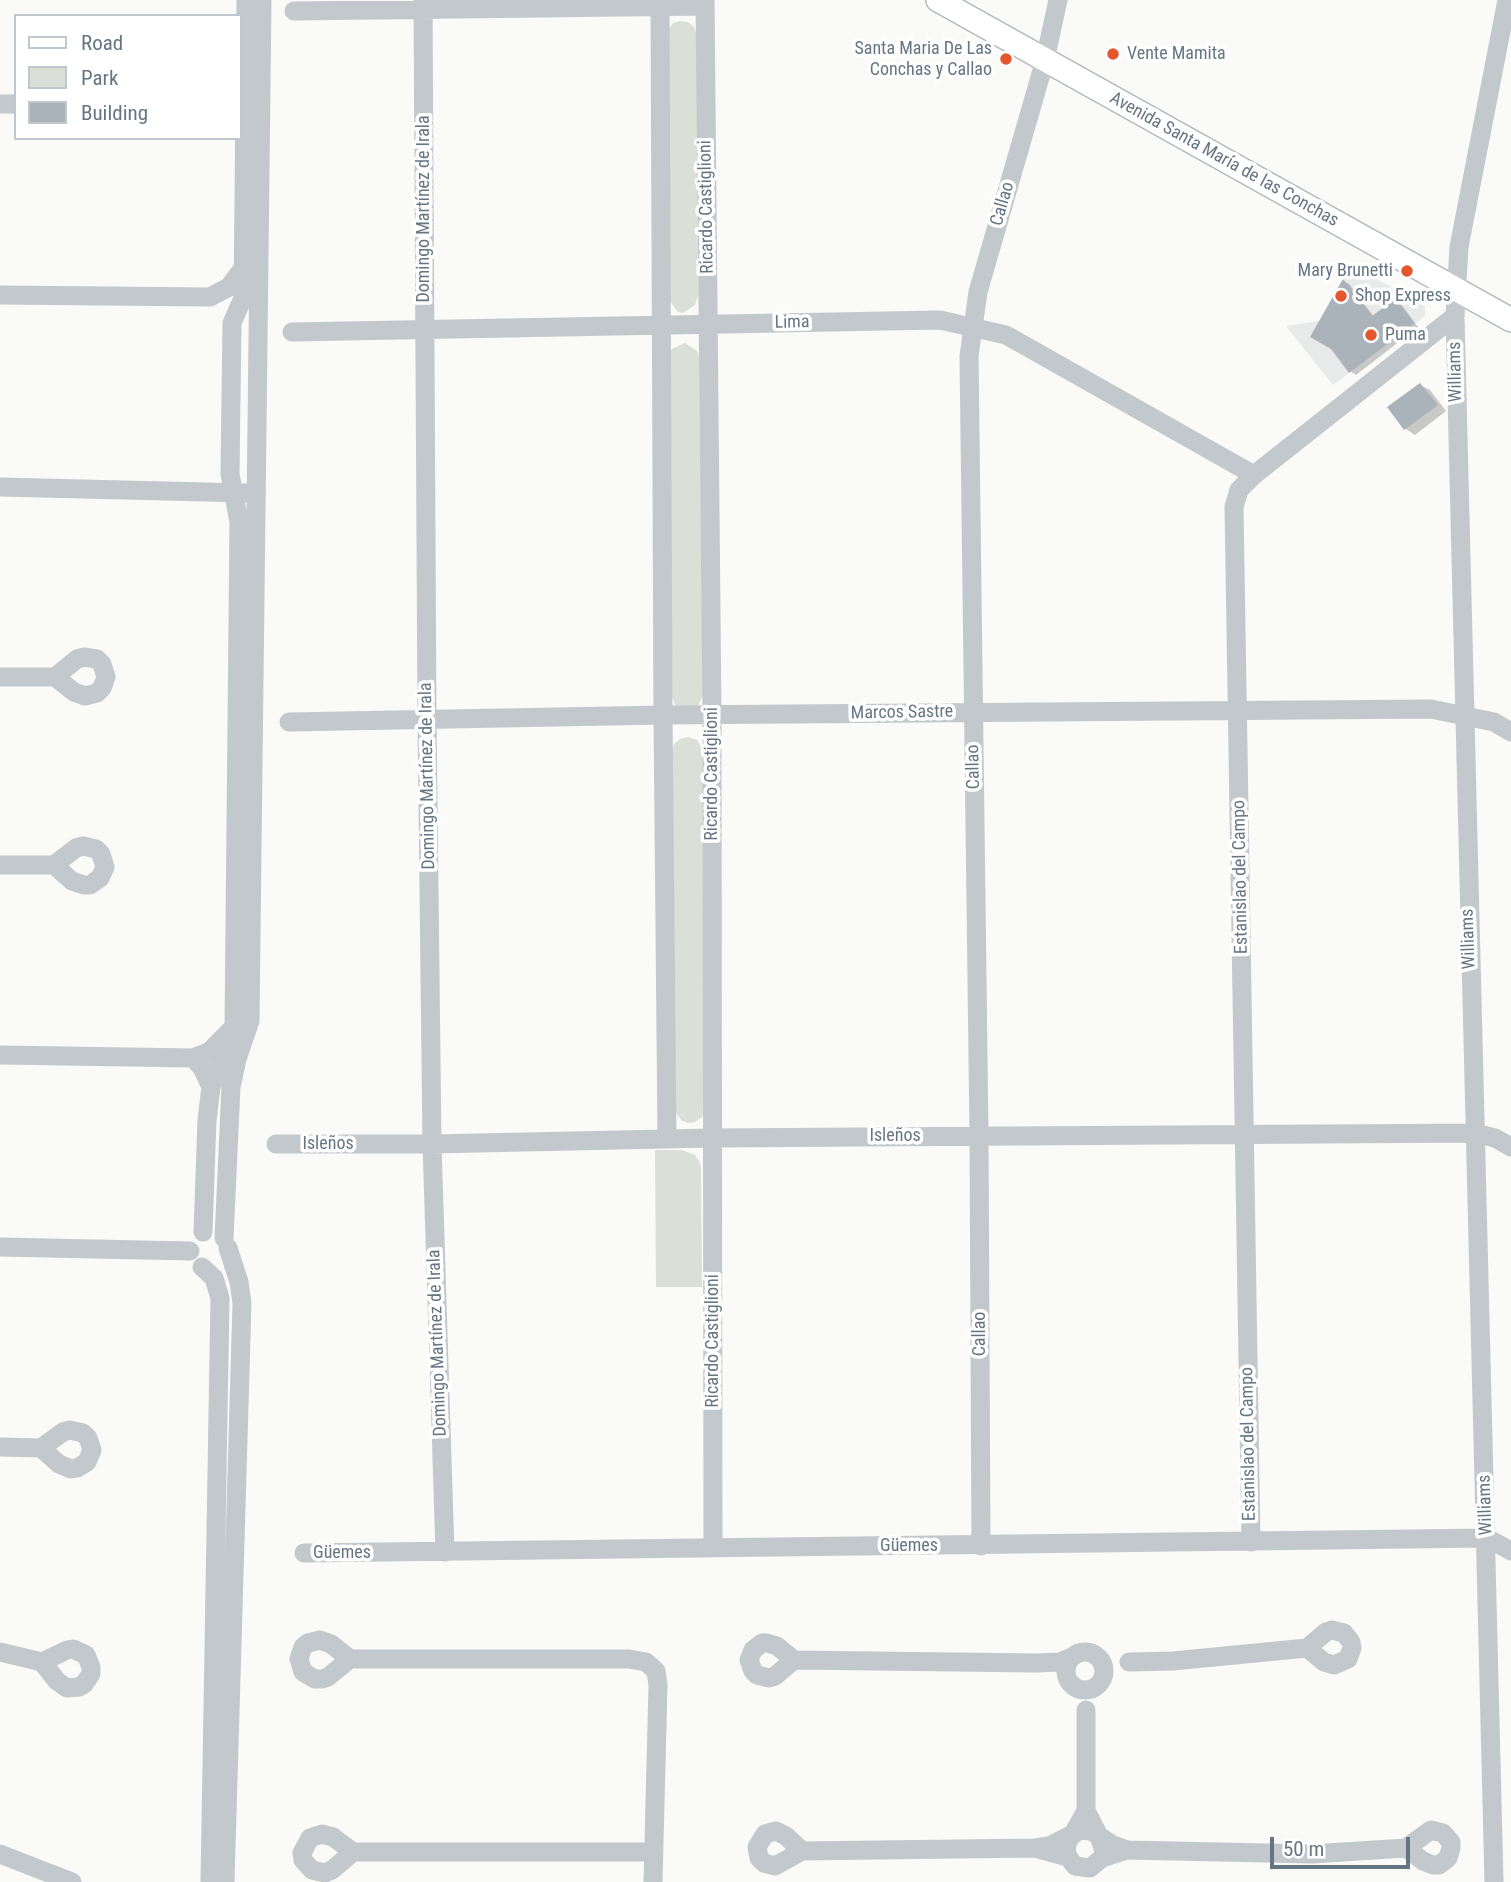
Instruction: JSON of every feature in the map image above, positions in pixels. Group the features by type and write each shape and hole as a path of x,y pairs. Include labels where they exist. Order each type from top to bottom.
{"main road":[{"name":"Avenida Santa María de las Conchas","path":"938,0 1511,320"}],"street":[{"path":"232,323 251,298 244,267 246,0"},
{"path":"0,1247 196,1259 212,1268 220,1265 226,1257 231,1087 250,1021 255,492 251,298 262,0"},
{"name":"Callao","path":"981,1546 979,1135 969,356 978,292 1045,60 1058,0"},
{"name":"Williams","path":"1494,1882 1455,316 1459,247 1507,0"},
{"path":"660,3 667,1139"},
{"path":"294,11 423,5 705,3"},
{"name":"Ricardo Castiglioni","path":"705,3 712,715 713,1547"},
{"name":"Domingo Martínez de Irala","path":"423,5 426,719 432,1144 444,1552"},
{"path":"0,295 209,297 229,288 244,267"},
{"path":"203,1232 207,1120 211,1087 234,1027 239,522 230,474 232,323 220,305 209,297"},
{"name":"Estanislao del Campo","path":"1251,1542 1234,508 1239,490 1255,475 1455,316"},
{"name":"Lima","path":"292,331 940,320 1006,335 1255,475"},
{"path":"0,487 255,492"},
{"path":"0,677 55,677"},
{"name":"Marcos Sastre","path":"289,722 663,715 1431,709 1494,722 1511,732"},
{"path":"0,864 54,865"},
{"path":"0,1055 193,1058 209,1052 234,1027"},
{"path":"193,1058 202,1068 211,1087"},
{"name":"Isleños","path":"276,1144 979,1135 1475,1133 1495,1138 1511,1147"},
{"path":"209,1882 220,1298 214,1279 196,1259 196,1236 211,1231 226,1243 239,1282 242,1303 225,1882"},
{"path":"0,1447 41,1448"},
{"name":"Güemes","path":"304,1553 1487,1538 1511,1551"},
{"path":"1036,1663 1088,1677 1129,1662 1173,1661 1307,1648"},
{"path":"0,1652 42,1662"},
{"path":"794,1660 1036,1663 1060,1662 1081,1653 1090,1653 1086,1710 1086,1811 1104,1851 1096,1868"},
{"path":"350,1660 629,1659 646,1662 656,1671 658,1685 653,1882"},
{"path":"1075,1868 1066,1849 1086,1811"},
{"path":"802,1851 1035,1849 1049,1846 1081,1830 1091,1831 1112,1845 1127,1850 1312,1854 1406,1848"},
{"path":"1035,1849 1075,1868 1096,1868 1127,1850"},
{"path":"353,1852 653,1852"},
{"path":"0,1854 72,1882"}],"shaded area":[{"path":"1351,265 1425,306 1425,316 1333,385 1286,326 1319,321"}],"green space":[{"path":"688,22 694,27 697,36 698,296 695,305 683,313 678,312 669,300 669,29 673,23"},
{"path":"685,343 697,351 699,356 703,695 698,706 675,705 671,694 668,356 672,349"},
{"path":"688,737 697,740 704,752 704,1109 702,1117 689,1123 682,1121 674,1110 672,752 674,744"},
{"path":"655,1150 682,1150 695,1155 699,1161 702,1287 656,1287"}],"building":[{"path":"1343,279 1372,316 1395,299 1414,323 1349,373 1331,349 1310,337"},
{"path":"1420,383 1438,405 1404,430 1387,407"}],"place":[{"name":"Vente Mamita","path":"1113,54"},
{"name":"Santa Maria De Las Conchas y Callao","path":"1006,59"},
{"name":"Mary Brunetti","path":"1407,271"},
{"name":"Shop Express","path":"1341,296"},
{"name":"Puma","path":"1371,335"}]}
